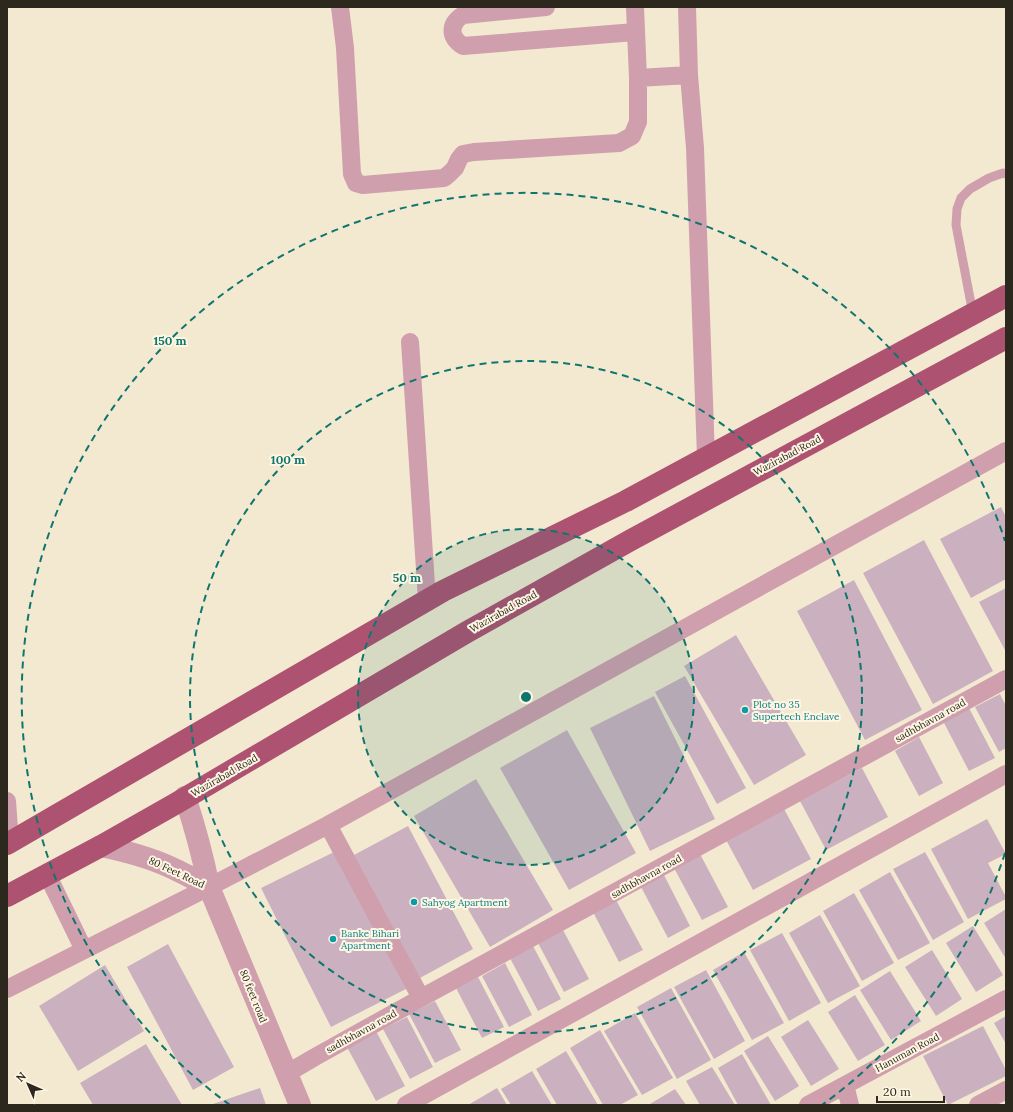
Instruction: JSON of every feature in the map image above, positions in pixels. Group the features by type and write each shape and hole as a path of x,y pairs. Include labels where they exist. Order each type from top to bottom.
{"highway":[{"path":"8,844 435,595 626,501 1006,296"},
{"name":"Wazirabad Road","path":"7,896 101,846 467,632 631,540 1006,338"}],"street":[{"path":"340,7 345,48 352,174 356,183 363,185 444,178 455,168 459,158 463,154 474,152 620,143 632,136 638,122 635,7"},
{"path":"546,7 463,15 457,19 453,25 452,33 456,42 463,46 635,32"},
{"path":"687,7 689,75 695,148 706,457"},
{"path":"638,78 689,75"},
{"path":"410,342 435,595"},
{"path":"7,989 328,825 1006,451"},
{"name":"sadhbhavna road","path":"286,1074 421,998 1006,679"},
{"path":"406,1105 1006,774"},
{"name":"80 Feet Road","path":"185,798 197,835 209,887"},
{"path":"7,801 8,844"},
{"path":"328,825 421,998"},
{"name":"80 Feet Road","path":"101,846 128,851 152,859 209,887"},
{"path":"46,874 84,950"},
{"name":"80 feet road","path":"209,887 300,1105"},
{"name":"Hanuman Road","path":"808,1105 1006,999"},
{"path":"845,1085 850,1105"},
{"path":"978,1105 1006,1090"}],"lane":[{"path":"972,314 956,225 957,209 961,198 970,189 989,178 1003,173 1006,174"}],"building":[{"path":"1001,507 1006,517 1006,579 971,598 940,539"},
{"path":"924,540 993,671 933,704 863,573"},
{"path":"854,580 922,710 865,740 797,611"},
{"path":"1006,588 1006,652 979,602"},
{"name":"Plot no 35 Supertech Enclave","path":"736,635 806,755 754,785 684,666"},
{"path":"685,676 746,788 717,804 655,692"},
{"path":"1000,694 1006,706 1006,748 999,752 975,707"},
{"path":"654,696 715,819 650,851 590,728"},
{"path":"969,708 995,758 969,771 943,721"},
{"path":"567,730 636,853 569,890 500,768"},
{"path":"919,737 943,783 919,796 895,751"},
{"path":"862,768 888,817 826,850 800,801"},
{"path":"476,779 553,910 490,947 414,816"},
{"path":"783,807 811,859 753,890 725,838"},
{"path":"987,819 1006,854 988,863 1006,899 968,919 931,849"},
{"name":"Sahyog Apartment","path":"408,826 473,949 420,978 354,855"},
{"name":"Banke Bihari Apartment","path":"336,851 406,989 331,1027 261,888"},
{"path":"925,852 964,922 933,940 893,869"},
{"path":"700,854 728,907 702,920 674,868"},
{"path":"890,872 930,943 898,960 859,890"},
{"path":"663,873 690,926 668,938 640,885"},
{"path":"854,893 894,963 862,981 823,911"},
{"path":"616,900 643,950 619,962 593,912"},
{"path":"1006,909 1006,959 984,923"},
{"path":"820,915 860,986 828,1003 789,933"},
{"path":"973,926 1003,975 976,992 946,943"},
{"path":"563,930 589,979 564,992 538,943"},
{"path":"782,933 821,1003 789,1021 750,950"},
{"path":"168,944 234,1067 193,1090 127,967"},
{"path":"533,946 561,999 538,1011 510,958"},
{"path":"932,950 962,999 936,1016 905,967"},
{"path":"744,952 784,1023 752,1040 713,970"},
{"path":"505,963 532,1015 509,1027 482,976"},
{"path":"105,965 144,1031 78,1071 39,1006"},
{"path":"706,970 745,1041 714,1059 674,987"},
{"path":"890,971 921,1021 891,1040 860,990"},
{"path":"478,977 504,1027 482,1038 456,988"},
{"path":"671,988 711,1060 677,1079 637,1007"},
{"path":"855,995 885,1045 858,1061 828,1012"},
{"path":"435,1001 461,1050 435,1063 409,1014"},
{"path":"635,1013 673,1078 642,1095 604,1031"},
{"path":"1006,1016 1006,1044 994,1023"},
{"path":"407,1017 433,1067 410,1079 383,1029"},
{"path":"808,1020 839,1069 811,1086 781,1037"},
{"path":"983,1026 1006,1070 1006,1076 948,1105 923,1056"},
{"path":"600,1030 638,1095 620,1105 603,1105 570,1048"},
{"path":"376,1031 405,1086 376,1101 347,1047"},
{"path":"768,1036 799,1086 775,1101 744,1051"},
{"path":"146,1044 182,1105 93,1105 80,1083"},
{"path":"566,1051 598,1105 557,1105 536,1069"},
{"path":"742,1054 771,1105 738,1105 718,1068"},
{"path":"712,1067 735,1105 700,1105 686,1081"},
{"path":"532,1071 552,1105 511,1105 501,1089"},
{"path":"260,1088 266,1105 210,1105"},
{"path":"497,1088 507,1105 468,1105"},
{"path":"675,1089 686,1105 650,1104"}],"place":[{"name":"Plot no 35 Supertech Enclave","path":"745,710"},
{"name":"Sahyog Apartment","path":"414,902"},
{"name":"Banke Bihari Apartment","path":"333,939"}]}
